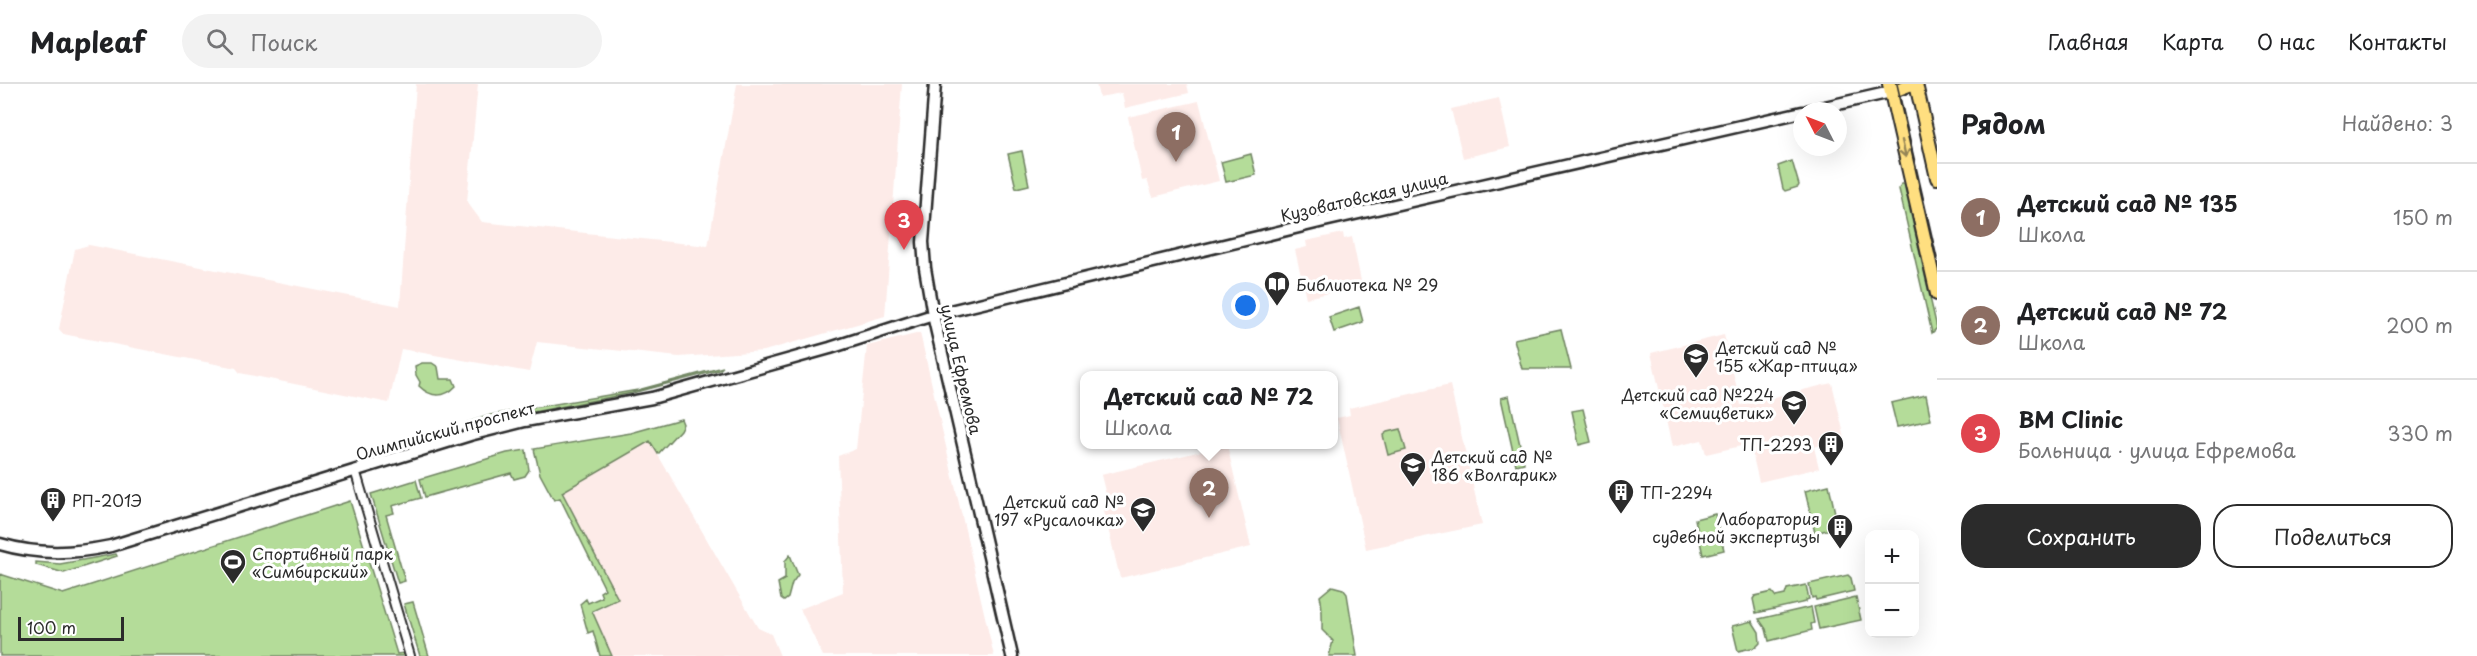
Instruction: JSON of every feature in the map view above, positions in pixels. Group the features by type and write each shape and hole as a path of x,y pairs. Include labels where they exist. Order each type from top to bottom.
{"main road":[{"path":"1937,178 1914,84 1890,88 1937,294"}],"street":[{"name":"улица Ефремова","path":"935,84 923,242 925,268 933,315 1012,656"},
{"path":"1839,102 1890,88"},
{"name":"Кузоватовская улица","path":"933,315 1324,221 1793,114"},
{"name":"Олимпийский проспект","path":"0,544 48,553 102,548 498,427 672,393 830,348 933,315"},
{"path":"355,470 410,656"}],"shaded area":[{"path":"416,84 478,84 467,202 482,222 708,246 737,84 902,84 885,316 764,351 679,357 537,342 529,372 401,349 389,403 240,373 236,368 63,334 59,329 75,249 89,245 400,306"},
{"path":"1096,84 1187,84 1189,93 1125,108 1122,93 1099,97"},
{"path":"1499,98 1510,147 1463,158 1451,109"},
{"path":"1199,101 1219,181 1153,197 1147,180 1142,181 1128,117"},
{"path":"1343,233 1344,239 1352,237 1362,286 1306,298 1295,250 1307,247 1306,241"},
{"path":"920,333 994,656 823,656 800,609 843,592 838,456 856,449 867,346"},
{"path":"1724,335 1741,405 1832,383 1845,439 1814,447 1819,468 1759,482 1750,444 1706,454 1702,440 1672,447 1651,353"},
{"name":"Детский сад № 186 «Волгарик»","path":"1450,385 1482,525 1366,549 1338,423 1338,418 1350,415 1349,408"},
{"path":"650,441 758,628 771,634 780,656 612,656 592,613 618,599 562,492"},
{"path":"1210,449 1228,449 1251,547 1120,578 1102,503 1107,499 1101,475"}],"green space":[{"path":"1022,151 1029,185 1016,188 1008,154"},
{"path":"1251,154 1256,175 1226,182 1221,162"},
{"path":"1792,161 1799,185 1785,191 1778,166"},
{"path":"1901,184 1904,184 1937,328 1932,333 1899,189"},
{"path":"1359,307 1363,322 1334,332 1329,317"},
{"path":"1561,329 1571,369 1522,369 1514,339"},
{"path":"432,363 438,367 440,379 453,379 456,386 443,394 428,393 419,386 420,382 416,375 415,366"},
{"path":"723,367 632,393 472,424 466,423 491,415 638,390"},
{"path":"1926,395 1931,420 1897,427 1891,403"},
{"path":"1509,396 1524,463 1516,465 1501,398"},
{"path":"1583,409 1591,442 1579,445 1572,411"},
{"path":"681,419 683,424 680,430 658,454 650,441 562,492 618,599 592,611 612,656 600,656 593,631 588,633 580,604 586,599 588,603 602,597 600,592 605,589 560,498 554,500 540,474 534,449 631,433"},
{"path":"1400,429 1406,450 1388,455 1383,435"},
{"path":"526,450 529,470 525,476 514,479 511,473 425,497 420,479 507,453"},
{"path":"416,480 421,498 392,506 394,513 386,515 405,581 398,583 371,494"},
{"path":"1829,485 1838,527 1815,533 1805,491"},
{"name":"Спортивный парк «Симбирский»","path":"350,501 397,654 403,653 404,656 0,656 0,574 63,594"},
{"path":"1715,514 1724,550 1703,555 1695,519"},
{"path":"116,554 117,556 64,573 36,565 36,562 60,564"},
{"path":"790,555 798,575 792,583 788,598 784,601 781,599 778,583 785,579 785,561"},
{"path":"1848,575 1854,591 1816,600 1815,597 1812,598 1809,584"},
{"path":"1806,585 1809,599 1806,602 1756,613 1753,599 1755,596 1772,592 1776,597 1785,595 1787,589"},
{"path":"1332,586 1343,589 1347,594 1357,656 1329,656 1333,641 1322,630 1320,596"},
{"path":"1856,597 1861,620 1819,629 1814,607"},
{"path":"413,602 429,656 420,656 404,604"},
{"path":"1811,607 1814,623 1811,624 1812,630 1769,641 1766,629 1759,619"},
{"path":"1752,621 1759,632 1760,643 1756,647 1738,651 1732,626"}],"tram line":[{"path":"1897,84 1937,258"}],"place":[{"name":"Детский сад № 135","path":"1176,162"},
{"name":"BM Clinic","path":"904,250"},
{"name":"Библиотека № 29","path":"1277,307"},
{"name":"Детский сад № 155 «Жар-птица»","path":"1696,379"},
{"name":"Детский сад №224 «Семицветик»","path":"1794,426"},
{"name":"ТП-2293","path":"1831,467"},
{"name":"Детский сад № 186 «Волгарик»","path":"1413,488"},
{"name":"ТП-2294","path":"1621,515"},
{"name":"Детский сад № 72","path":"1209,518"},
{"name":"РП-201Э","path":"53,523"},
{"name":"Детский сад № 197 «Русалочка»","path":"1143,533"},
{"name":"Лаборатория судебной экспертизы","path":"1840,550"},
{"name":"Спортивный парк «Симбирский»","path":"233,585"}]}
